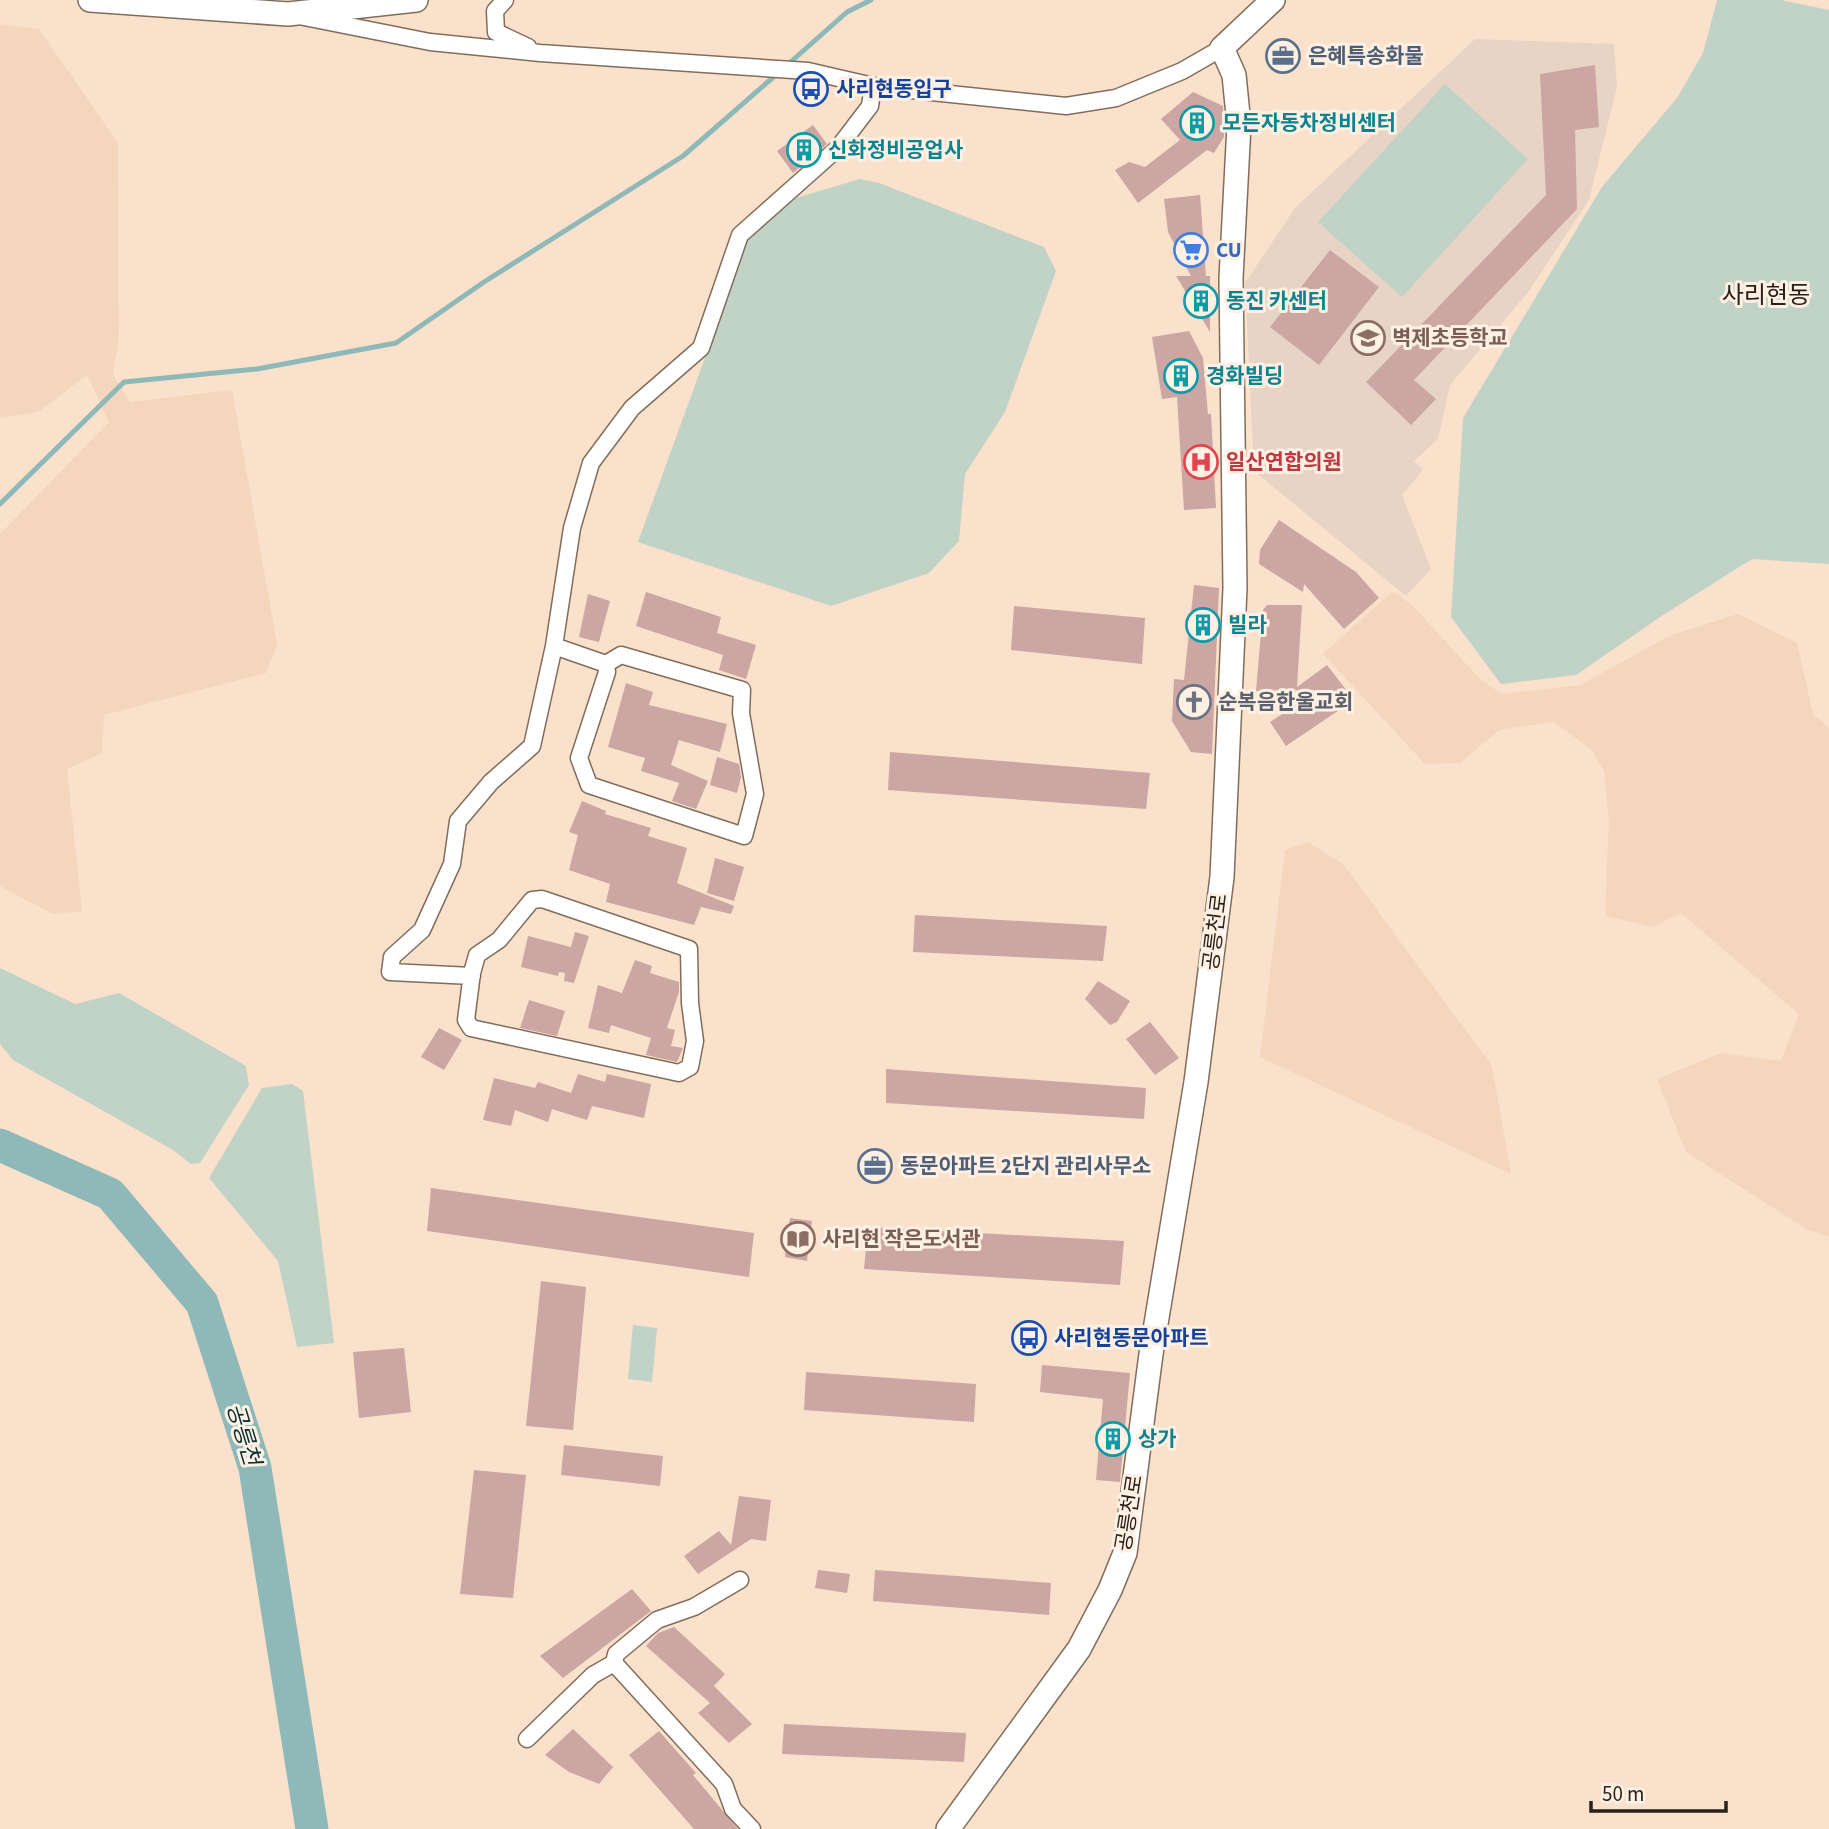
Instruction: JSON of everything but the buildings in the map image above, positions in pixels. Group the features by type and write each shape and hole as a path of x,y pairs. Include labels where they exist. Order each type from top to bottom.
{"street":[{"path":"90,0 288,14 430,42 540,53 808,71 873,86 1066,106 1116,99 1182,71 1222,48 1273,0"},
{"path":"288,14 416,0"},
{"path":"505,0 495,11 496,32 540,53"},
{"name":"공릉천로","path":"948,1829 1079,1649 1110,1590 1125,1553 1151,1354 1196,1082 1222,877 1235,588 1231,278 1239,125 1234,75 1222,48"},
{"path":"472,976 390,972 392,957 422,930 452,864 458,821 491,782 532,746 554,646 572,528 591,463 632,408 701,348 740,235 838,148 870,106 873,86"},
{"path":"554,646 606,664"},
{"path":"621,655 742,690 741,713 755,794 744,836 589,785 579,758 607,672 606,664 621,655"},
{"path":"542,899 580,910 689,949 690,1003 695,1041 690,1067 679,1073 471,1028 467,1020 472,976 477,955 499,940 532,900 542,899"},
{"path":"527,1739 593,1675 614,1663 616,1654 657,1620 694,1607 740,1580"},
{"path":"614,1663 724,1784 733,1809 752,1829"}],"shaded area":[{"path":"0,24 39,29 118,143 119,339 113,374 130,402 232,390 277,644 266,673 104,715 102,753 67,769 82,911 53,914 0,886 0,534 109,422 87,375 38,412 0,418"},
{"name":"벽제초등학교","path":"1475,39 1614,44 1617,87 1589,200 1529,291 1450,385 1438,439 1414,461 1423,470 1402,495 1431,569 1406,596 1254,471 1245,283 1295,208"},
{"path":"1393,591 1412,605 1480,679 1502,694 1580,685 1669,636 1738,614 1797,643 1813,714 1829,728 1829,1237 1806,1229 1686,1152 1657,1079 1721,1053 1781,1061 1799,1014 1681,913 1653,927 1605,916 1609,819 1604,771 1592,750 1554,722 1499,730 1460,763 1425,764 1323,654"},
{"path":"1308,842 1343,864 1492,1066 1511,1174 1260,1057 1285,850"}],"green space":[{"path":"1717,0 1781,0 1829,10 1829,564 1752,559 1663,615 1576,675 1501,684 1451,617 1463,418 1602,187 1677,98 1703,53"},
{"path":"1445,84 1528,159 1402,297 1318,222"},
{"path":"860,179 879,183 1044,247 1056,271 1005,412 965,474 959,541 929,573 831,606 638,542 759,209"},
{"path":"0,968 75,1004 119,993 246,1066 249,1085 200,1163 191,1164 173,1150 13,1060 0,1044"},
{"path":"292,1084 303,1091 334,1343 297,1347 278,1261 209,1178 262,1088"},
{"path":"633,1325 657,1328 652,1382 628,1379"}],"waterway":[{"path":"785,67 847,12 871,0"},
{"path":"0,504 124,382 257,369 396,343 484,282 683,156 778,73"},
{"name":"공릉천","path":"0,1145 110,1194 202,1303 255,1468 312,1829"}],"place":[{"name":"은혜특송화물","path":"1283,56"},
{"name":"사리현동입구","path":"811,89"},
{"name":"모든자동차정비센터","path":"1197,123"},
{"name":"신화정비공업사","path":"804,150"},
{"name":"CU","path":"1191,250"},
{"name":"동진 카센터","path":"1201,301"},
{"name":"벽제초등학교","path":"1368,338"},
{"name":"경화빌딩","path":"1181,376"},
{"name":"일산연합의원","path":"1201,462"},
{"name":"빌라","path":"1203,625"},
{"name":"순복음한울교회","path":"1194,702"},
{"name":"동문아파트 2단지 관리사무소","path":"875,1166"},
{"name":"사리현 작은도서관","path":"798,1239"},
{"name":"사리현동문아파트","path":"1029,1338"},
{"name":"상가","path":"1113,1439"}],"district":[{"name":"사리현동","path":"1766,295"}]}
